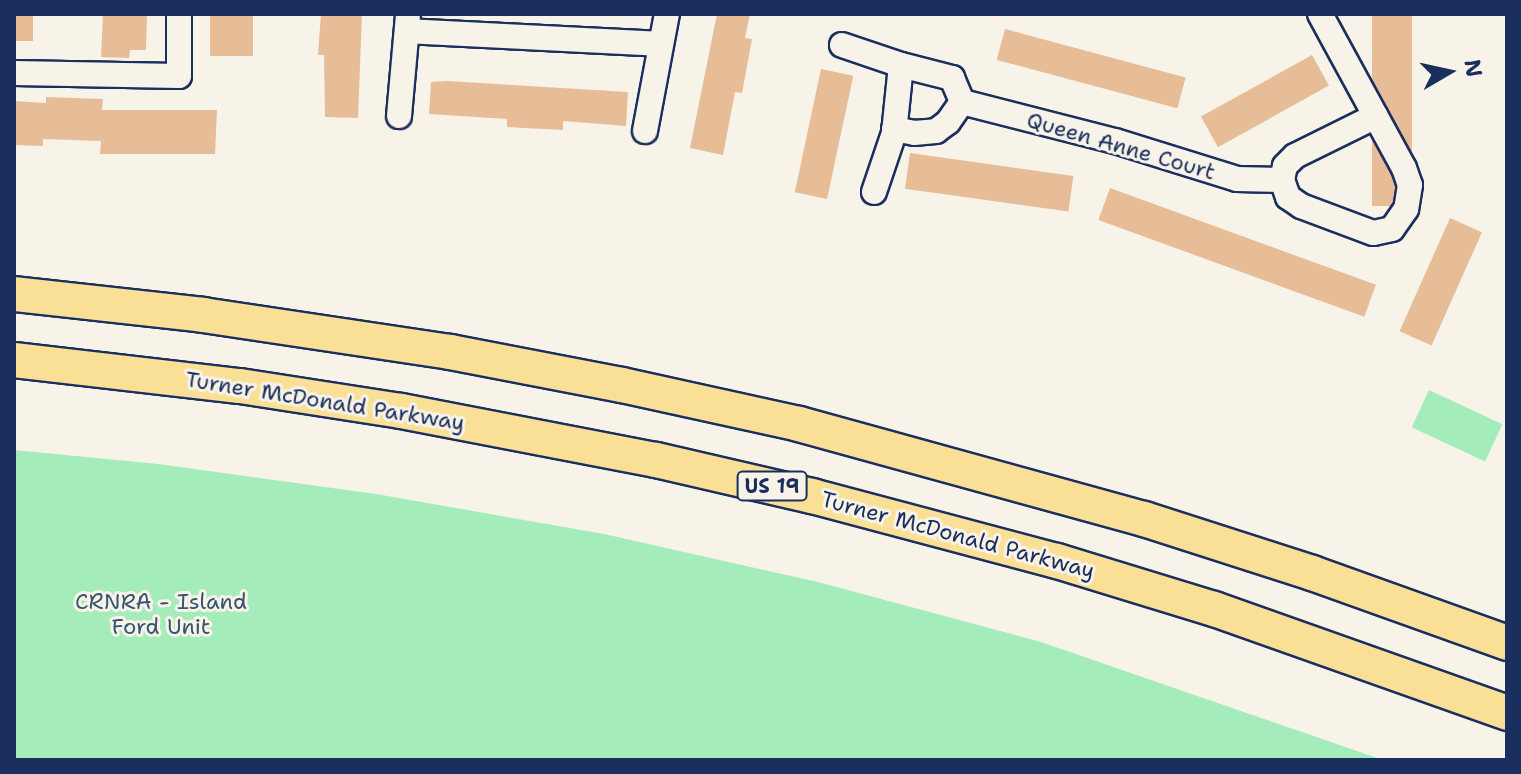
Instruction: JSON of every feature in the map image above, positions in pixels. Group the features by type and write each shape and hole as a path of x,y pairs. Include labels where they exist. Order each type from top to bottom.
{"highway":[{"path":"14,294 203,315 450,352 622,385 799,424 1144,519 1312,573 1507,643"},
{"name":"Turner McDonald Parkway","path":"14,360 240,386 401,411 656,460 812,496 1057,561 1214,609 1507,713"}],"street":[{"path":"14,73 179,76 179,14"},
{"path":"645,131 667,14"},
{"path":"1320,14 1376,116 1404,168 1410,185 1406,209 1392,229 1373,233 1301,206 1288,197 1282,180 1285,166 1295,156 1376,116"},
{"path":"399,116 408,22 661,44"},
{"path":"842,45 952,78 962,102 948,122 936,131 914,133 894,129"},
{"path":"874,192 894,129 901,65"},
{"name":"Queen Anne Court","path":"962,102 1115,141 1237,179 1282,180"}],"green space":[{"path":"1429,390 1502,424 1485,461 1412,427"},
{"name":"CRNRA - Island Ford Unit","path":"14,450 158,464 376,494 604,534 818,582 1041,642 1383,760 14,760"}],"building":[{"path":"14,14 33,14 33,41 14,41"},
{"path":"103,14 147,14 146,50 130,50 129,58 101,57"},
{"path":"210,14 253,14 253,56 210,56"},
{"path":"321,14 362,14 358,118 325,117 324,55 318,55"},
{"path":"717,14 750,14 745,38 752,39 742,93 735,92 723,155 690,148"},
{"path":"1372,14 1412,14 1412,206 1372,206"},
{"path":"1005,29 1186,77 1177,108 997,60"},
{"path":"1312,55 1329,86 1218,147 1201,117"},
{"path":"821,69 853,76 827,199 795,192"},
{"path":"431,82 628,92 626,126 563,121 563,130 507,127 507,119 429,114"},
{"path":"46,97 103,99 102,110 217,110 215,154 100,154 101,141 43,139 43,146 14,145 14,101 46,103"},
{"path":"910,153 1073,176 1068,212 905,189"},
{"path":"1110,188 1376,285 1364,317 1098,220"},
{"path":"1450,218 1482,232 1432,346 1400,331"}]}
